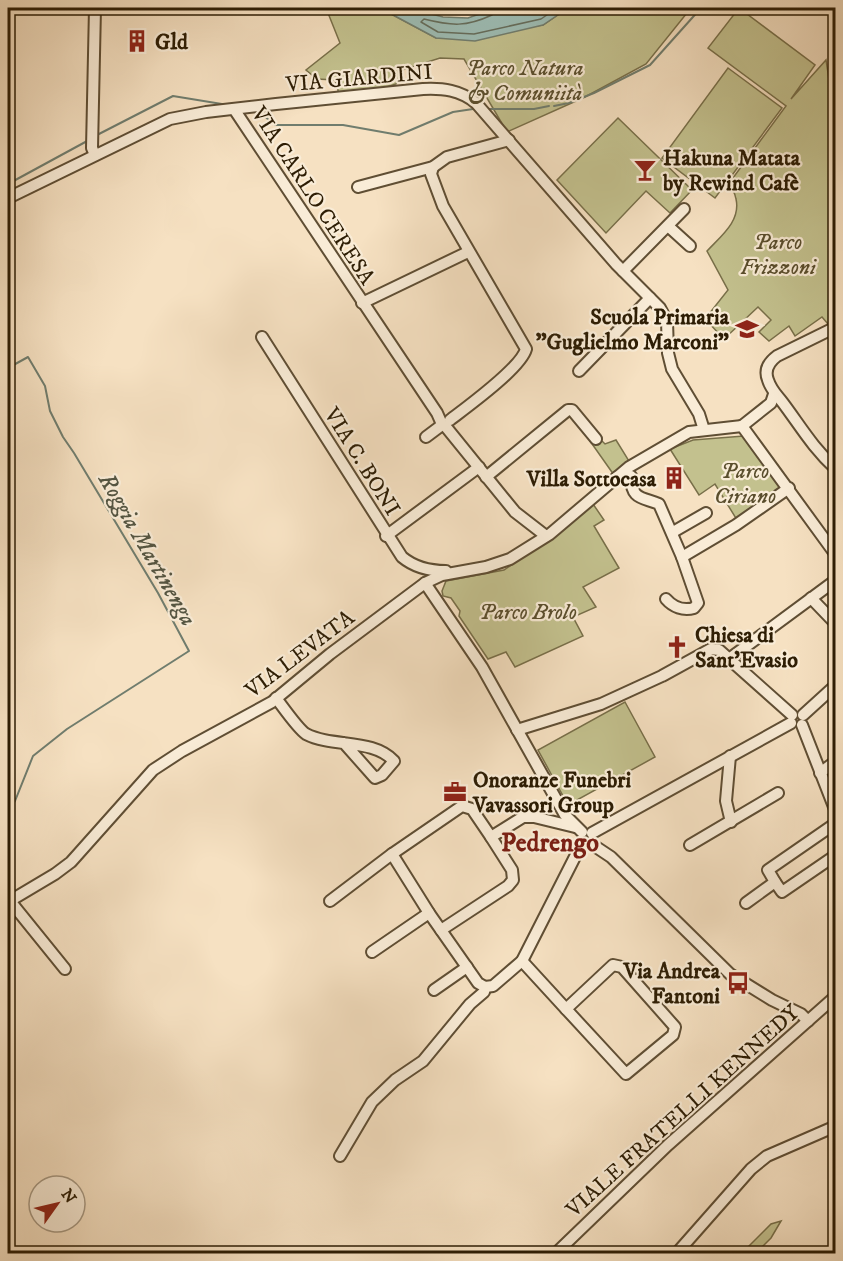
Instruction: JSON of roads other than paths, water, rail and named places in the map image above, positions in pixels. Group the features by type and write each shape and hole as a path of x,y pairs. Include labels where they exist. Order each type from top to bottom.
{"street":[{"path":"94,151 95,8"},
{"name":"VIA GIARDINI","path":"8,198 94,151 170,119 234,109 352,96 444,89 462,93 469,97 509,140 623,271 660,308 667,321 668,352 672,369 699,414 704,430"},
{"name":"VIA CARLO CERESA","path":"234,109 362,303 486,477 515,512 546,536"},
{"path":"358,187 433,166 447,157 509,140"},
{"path":"426,437 497,383 526,352 526,346 468,252 443,206 431,174 433,166"},
{"path":"623,271 684,208"},
{"path":"668,226 690,246"},
{"name":"VIA CARLO CERESA","path":"362,303 468,252"},
{"path":"579,371 650,298"},
{"path":"836,327 777,356 770,363 767,374 774,394 819,453 836,469"},
{"name":"VIA C. BONI","path":"262,337 386,536 402,557 408,562 437,571 456,572"},
{"path":"704,430 742,426 771,403 774,394"},
{"path":"486,477 568,410 572,410 596,438"},
{"path":"742,426 836,555"},
{"name":"VIA LEVATA","path":"9,902 71,862 153,770 276,698 330,654 425,583 441,575 499,564 546,536 633,464 689,432 704,430"},
{"path":"633,464 631,476 633,492 638,497 659,504 673,532 698,603 694,608 687,610 679,608 666,599"},
{"path":"386,536 479,467"},
{"path":"616,477 631,476"},
{"path":"682,557 736,525 789,488"},
{"path":"673,532 706,513"},
{"path":"729,659 836,580"},
{"path":"425,583 482,667 564,815 611,857 730,974 801,1014 807,1021"},
{"path":"811,598 836,624"},
{"path":"517,730 601,704 662,676 707,650 719,650 797,719 836,813"},
{"path":"392,854 429,913 478,983 485,987 493,987 522,961 584,835 797,719 836,685"},
{"path":"276,698 304,733 344,743"},
{"path":"730,756 726,801 731,822"},
{"path":"820,773 836,761"},
{"path":"690,845 778,793"},
{"path":"330,901 392,854 462,806 472,809 512,870 513,880 508,886 441,930"},
{"path":"491,837 523,817 541,819 584,835"},
{"path":"836,823 768,870 782,892 836,855"},
{"path":"746,903 775,882"},
{"path":"9,902 65,969"},
{"path":"372,952 429,913"},
{"path":"522,961 566,1009 626,1074 673,1035 675,1027 622,967 613,965 566,1009"},
{"path":"434,990 467,967"},
{"path":"340,1156 372,1102 395,1080 423,1061 470,1004 484,992 485,987"},
{"path":"787,1008 810,1009 832,1000"},
{"name":"VIALE FRATELLI KENNEDY","path":"555,1254 668,1145 832,1000"},
{"path":"787,1008 793,1020 793,1035"},
{"path":"676,1254 751,1169 767,1156 836,1126"}],"water":[{"path":"380,8 408,8 443,17 468,18 497,8 568,8 543,25 475,41 436,38"}],"waterway":[{"path":"554,106 594,93 650,65 701,8"},
{"path":"97,135 173,96 228,105"},
{"path":"488,109 534,109 549,106"},
{"path":"260,110 275,125 343,125 399,135 453,112 473,109"},
{"path":"8,184 89,140"},
{"name":"Roggia Martinenga","path":"8,368 28,357 45,386 50,411 63,437 158,593 189,651 67,729 33,756 15,801 8,812"}],"place":[{"name":"Gld","path":"137,41"},
{"name":"Hakuna Matata by Rewind Cafè","path":"645,170"},
{"name":"Scuola Primaria \"Guglielmo Marconi\"","path":"747,329"},
{"name":"Villa Sottocasa","path":"674,478"},
{"name":"Chiesa di Sant'Evasio","path":"677,647"},
{"name":"Onoranze Funebri Vavassori Group","path":"455,792"},
{"name":"Via Andrea Fantoni","path":"738,983"}],"district":[{"name":"Pedrengo","path":"550,842"}],"park label":[{"name":"Parco Natura & Comuniità","path":"525,80"},
{"name":"Parco Frizzoni","path":"778,254"},
{"name":"Parco Ciriano","path":"745,482"},
{"name":"Parco Brolo","path":"528,611"}]}
